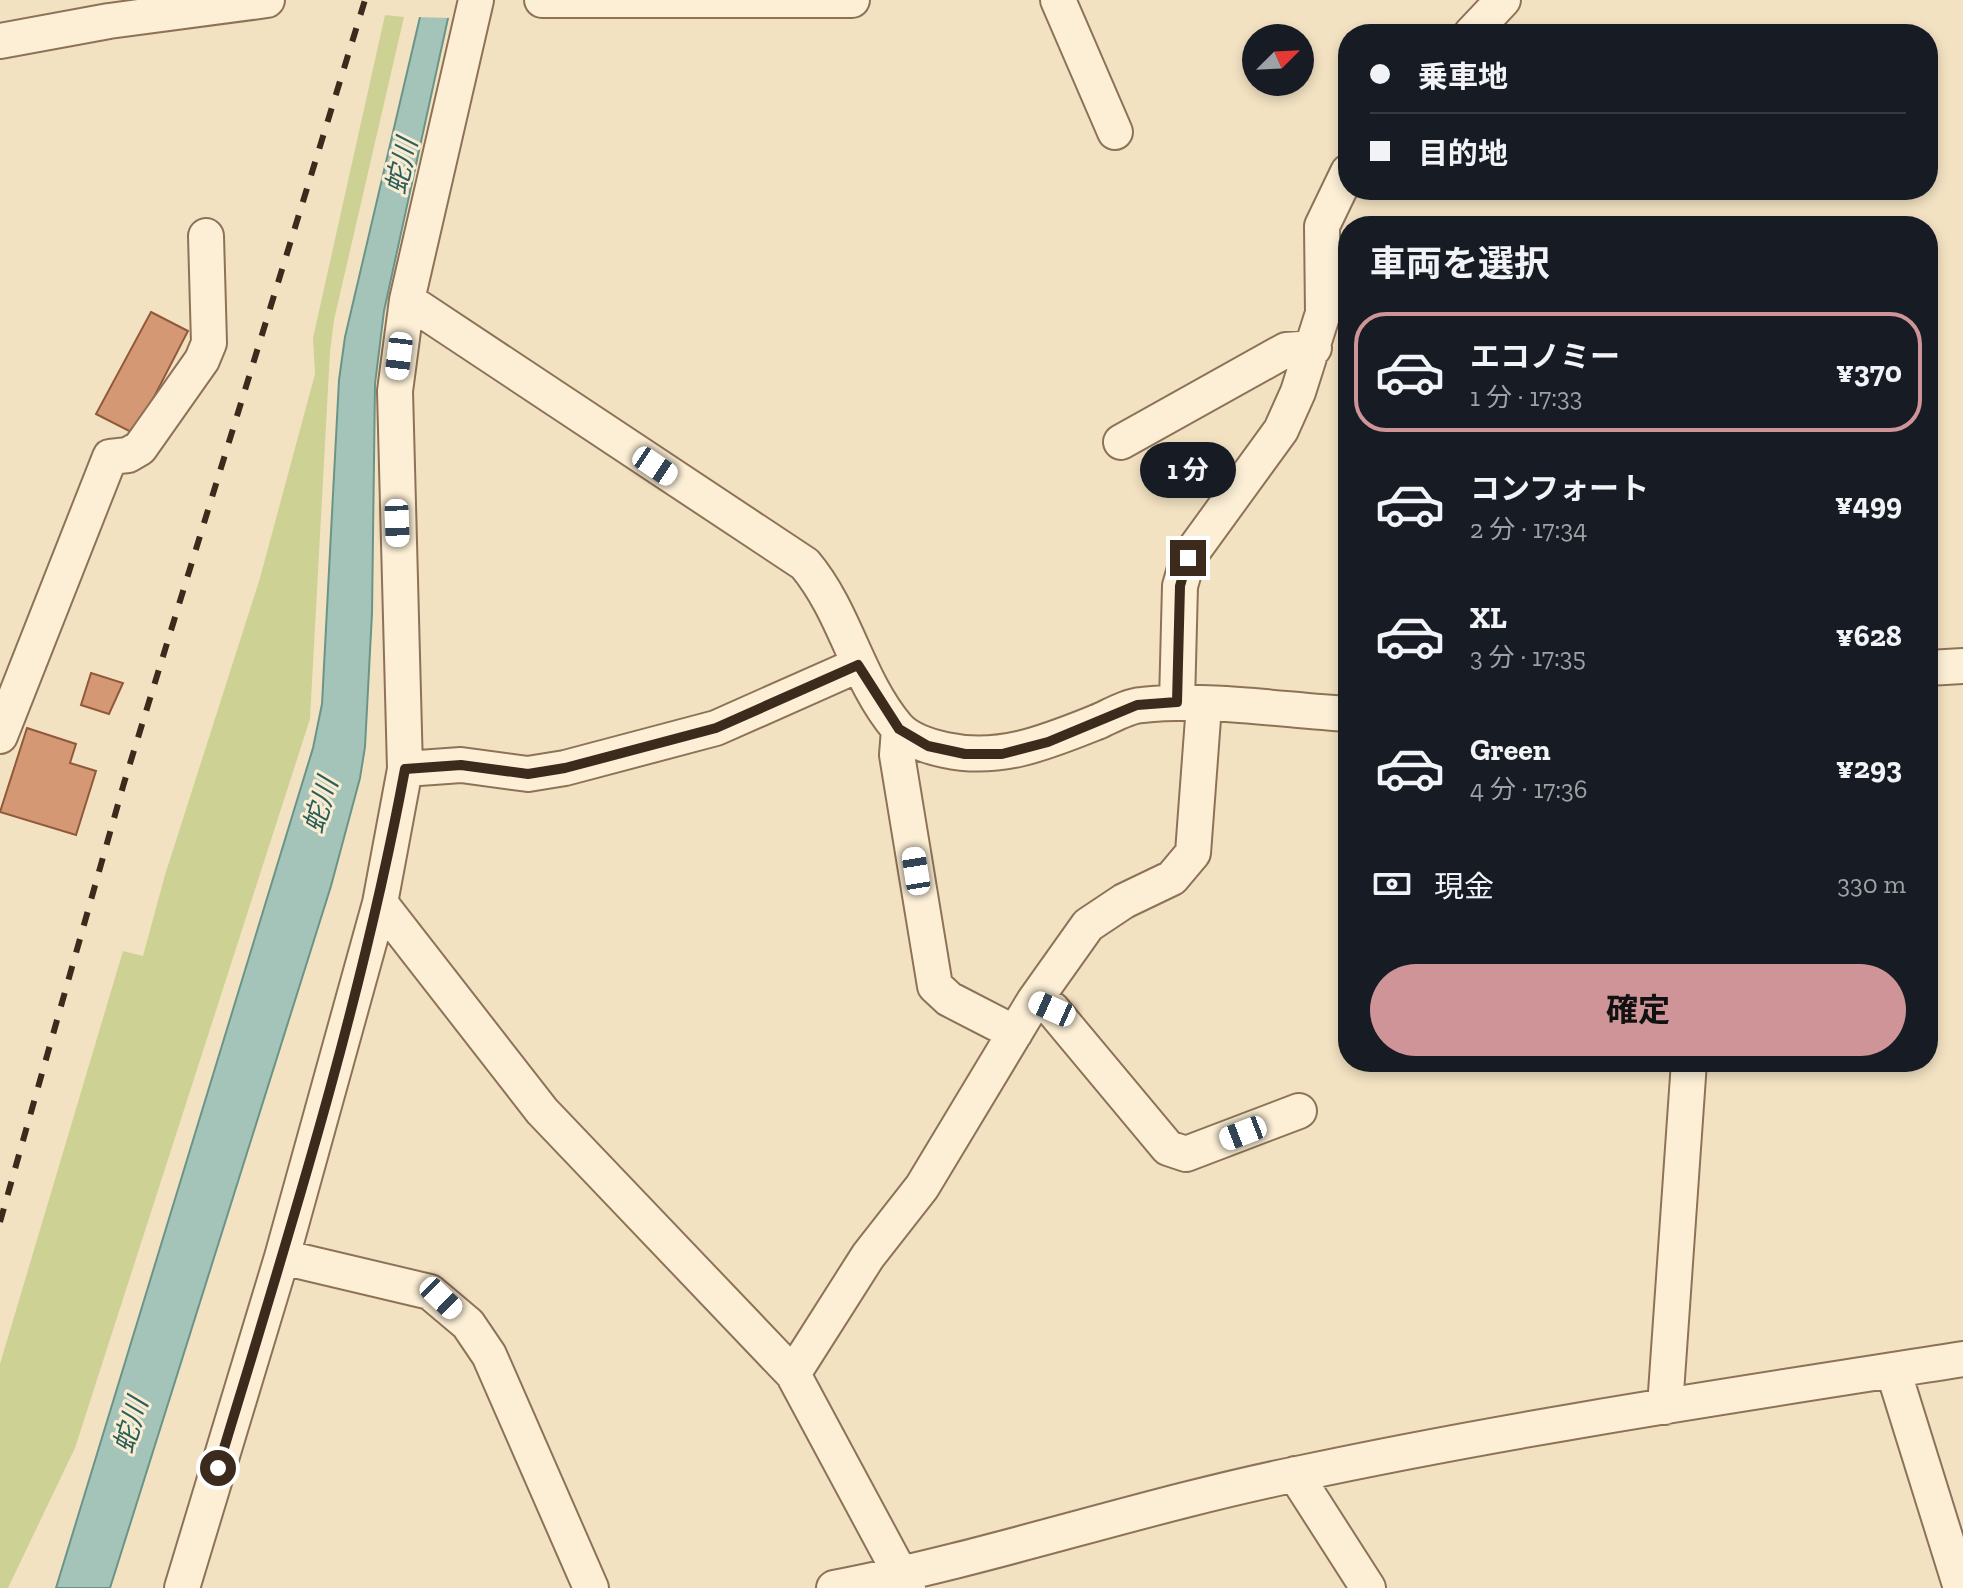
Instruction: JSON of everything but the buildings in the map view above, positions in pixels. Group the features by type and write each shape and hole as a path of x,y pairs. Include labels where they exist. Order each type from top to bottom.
{"street":[{"path":"0,41 109,21 267,0"},
{"path":"182,1588 282,1257 380,903 405,769 394,417 407,300 476,0"},
{"path":"542,0 852,0"},
{"path":"1058,0 1115,132"},
{"path":"1480,24 1503,0"},
{"path":"793,1374 868,1256 922,1187 1034,1001 1088,925 1124,901 1172,878 1193,853 1191,704 1180,586 1188,558 1281,430 1314,348 1323,313 1322,226 1338,193"},
{"path":"0,736 110,457 128,455 140,448 202,360 209,343 206,236"},
{"path":"407,300 805,564 822,585 840,617 858,665 899,729 928,746 965,754 1002,754 1048,742 1137,705 1191,704 1338,713"},
{"path":"1121,442 1286,350 1314,348"},
{"path":"405,769 461,765 528,774 565,768 716,728 858,665"},
{"path":"1938,667 1963,666"},
{"path":"899,729 897,755 935,986 949,999 1015,1033"},
{"path":"380,903 542,1111 793,1374 905,1582"},
{"path":"1034,1001 1052,1009 1168,1148 1186,1154 1299,1111"},
{"path":"1665,1407 1688,1072"},
{"path":"282,1257 430,1292 468,1324 489,1355 591,1588"},
{"path":"834,1588 905,1582 1295,1474 1665,1407 1963,1359"},
{"path":"1893,1370 1961,1588"},
{"path":"1295,1474 1368,1588"}],"green space":[{"path":"385,15 404,17 334,320 310,719 75,1448 8,1588 0,1588 0,1364 123,951 143,956 165,875 260,578 315,374 313,338"}],"water":[{"name":"蛇川","path":"424,0 452,0 384,311 375,384 372,613 365,747 360,778 331,886 110,1588 56,1588 313,748 322,704 339,380 345,337"}],"pier":[{"path":"419,0 456,0 451,18 415,17"}],"railway":[{"path":"0,1222 124,783 365,0"}],"route":[{"path":"218,1468 282,1257 380,903 405,769 461,765 528,774 565,768 716,728 858,665 899,729 928,746 965,754 1002,754 1048,742 1137,705 1177,702 1180,586 1188,558"}]}
